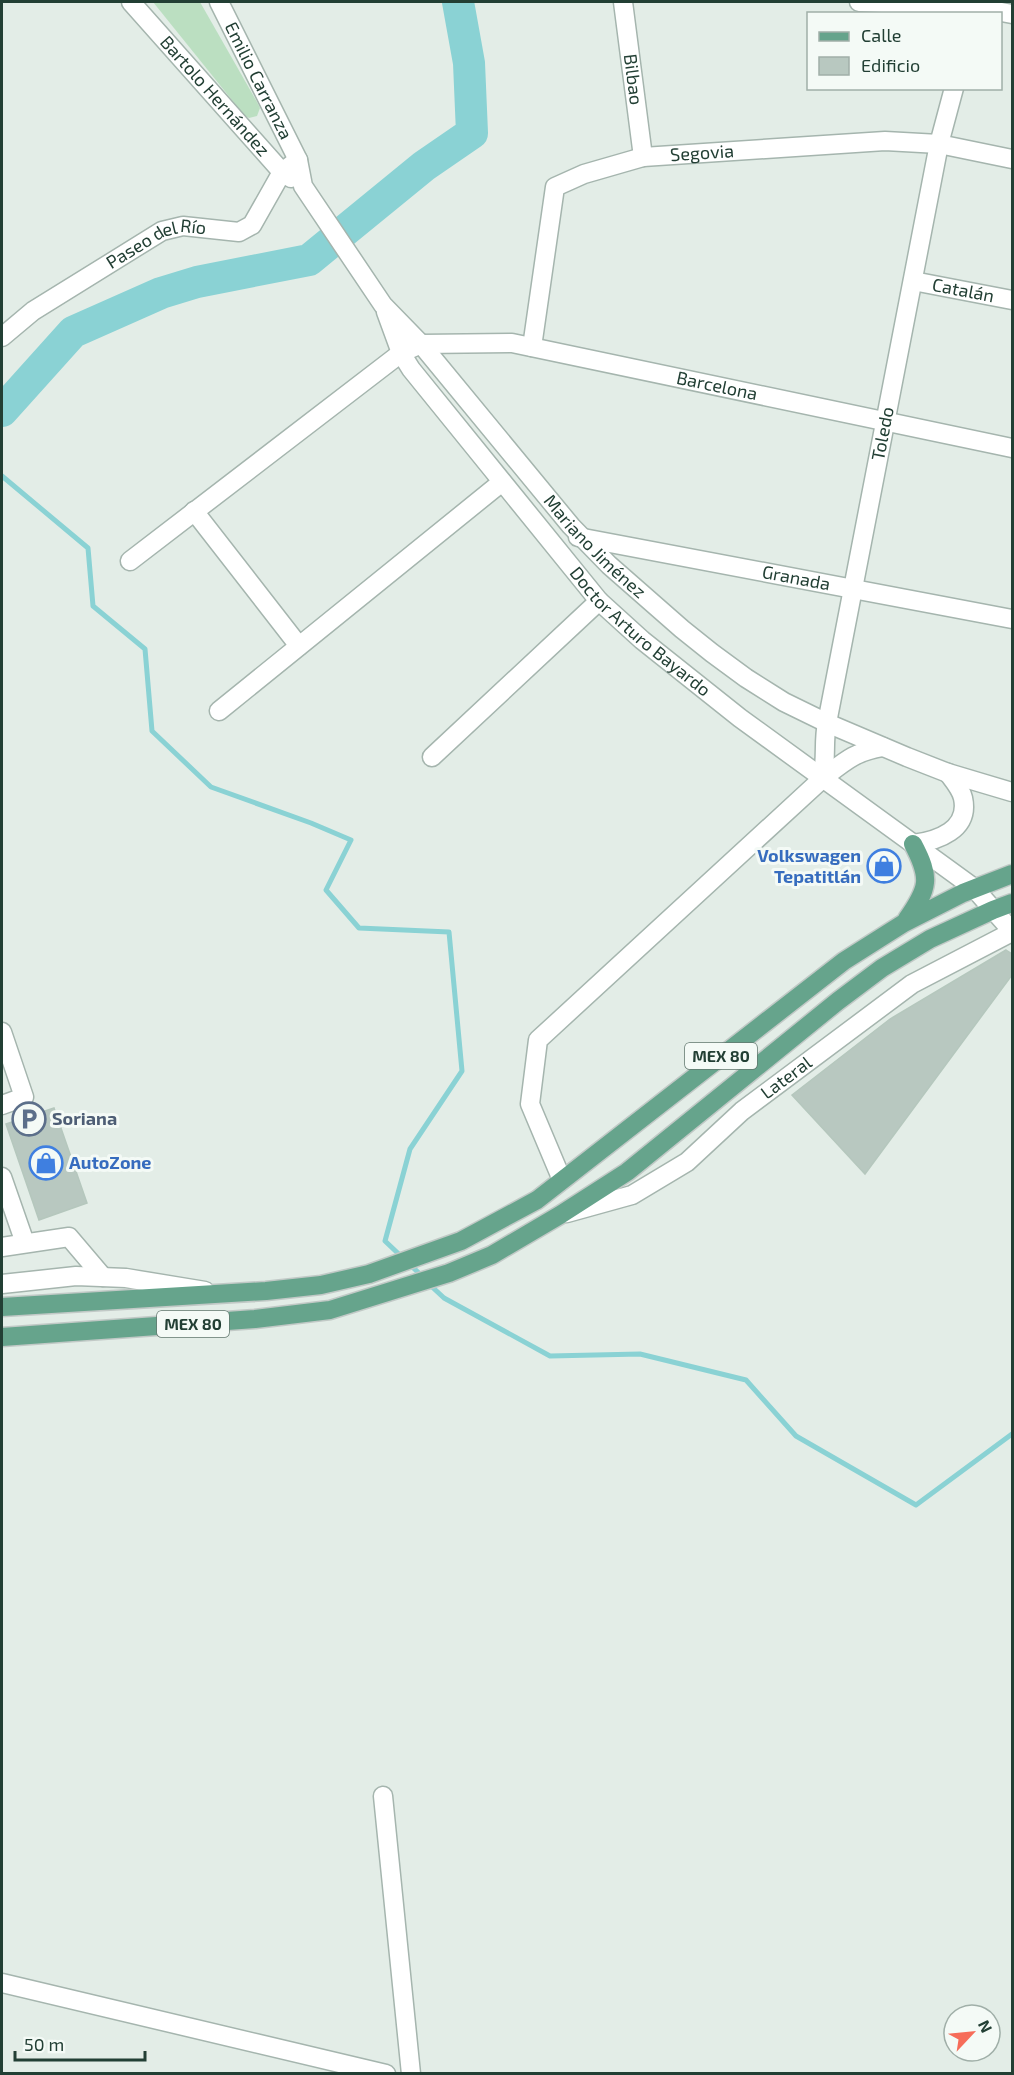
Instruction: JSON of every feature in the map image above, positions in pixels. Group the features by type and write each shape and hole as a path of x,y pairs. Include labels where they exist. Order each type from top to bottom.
{"main road":[{"path":"904,923 921,900 926,878 923,864 913,844"},
{"name":"MEX 80","path":"2,1307 224,1294 321,1285 369,1274 461,1241 537,1200 844,961 904,923 974,888 1012,874"},
{"name":"MEX 80","path":"2,1337 255,1319 330,1310 448,1273 492,1255 627,1172 882,968 930,939 1012,903"}],"street":[{"name":"Bartolo Hernández","path":"131,2 282,172 306,191"},
{"name":"Emilio Carranza","path":"219,2 298,160"},
{"name":"Bilbao","path":"623,2 643,157"},
{"path":"859,2 974,7 1001,12"},
{"name":"Toledo","path":"822,779 825,768 824,742 827,723 939,144 953,90"},
{"name":"Segovia","path":"532,347 555,187 584,174 643,157 885,141 939,144 1012,159"},
{"name":"Paseo del Río","path":"2,337 33,311 162,231 183,226 239,232 252,225 282,172 298,160"},
{"name":"Mariano Jiménez","path":"298,160 306,191 383,305 421,344 581,536 616,572 712,653 784,702 827,723 948,773 1012,792"},
{"name":"Catalán","path":"913,281 1012,300"},
{"name":"Doctor Arturo Bayardo","path":"383,305 401,353 411,369 600,601 642,640 693,681 822,779 974,888 1012,932"},
{"name":"Barcelona","path":"421,344 512,343 1012,448"},
{"path":"130,561 401,353 421,344"},
{"path":"219,711 502,482"},
{"path":"194,511 299,646"},
{"name":"Granada","path":"548,538 581,536 1012,619"},
{"path":"432,757 600,601"},
{"path":"562,1180 530,1104 538,1040 822,779 850,757 883,747"},
{"path":"913,844 934,841 946,836 960,820 964,808 963,797 948,773"},
{"name":"Lateral","path":"560,1215 632,1195 687,1162 742,1111 912,984 1012,932"},
{"path":"2,1032 24,1097 2,1105"},
{"path":"2,1177 26,1243"},
{"path":"2,1247 69,1237 103,1277"},
{"path":"2,1284 76,1276 126,1278 224,1294"},
{"path":"383,1796 411,2073"},
{"path":"2,1983 386,2073"}],"green space":[{"path":"153,2 200,2 260,108 257,116 249,118 244,115"}],"building":[{"path":"1006,950 1012,954 1012,975 865,1174 792,1095 890,1019"},
{"name":"AutoZone","path":"54,1108 87,1203 39,1220 6,1124"}],"waterway":[{"path":"2,411 73,332 161,293 197,282 309,260 424,166 472,133 469,63 458,2"},
{"path":"2,476 88,548 93,606 145,649 152,731 211,787 351,840 326,890 359,928 449,932 462,1071 410,1149 385,1241 423,1277"},
{"path":"429,1284 444,1298 550,1356 640,1354 746,1380 796,1436 916,1505 1012,1434"}],"place":[{"name":"Volkswagen Tepatitlán","path":"884,866"},
{"name":"Soriana","path":"29,1119"},
{"name":"AutoZone","path":"46,1163"}]}
